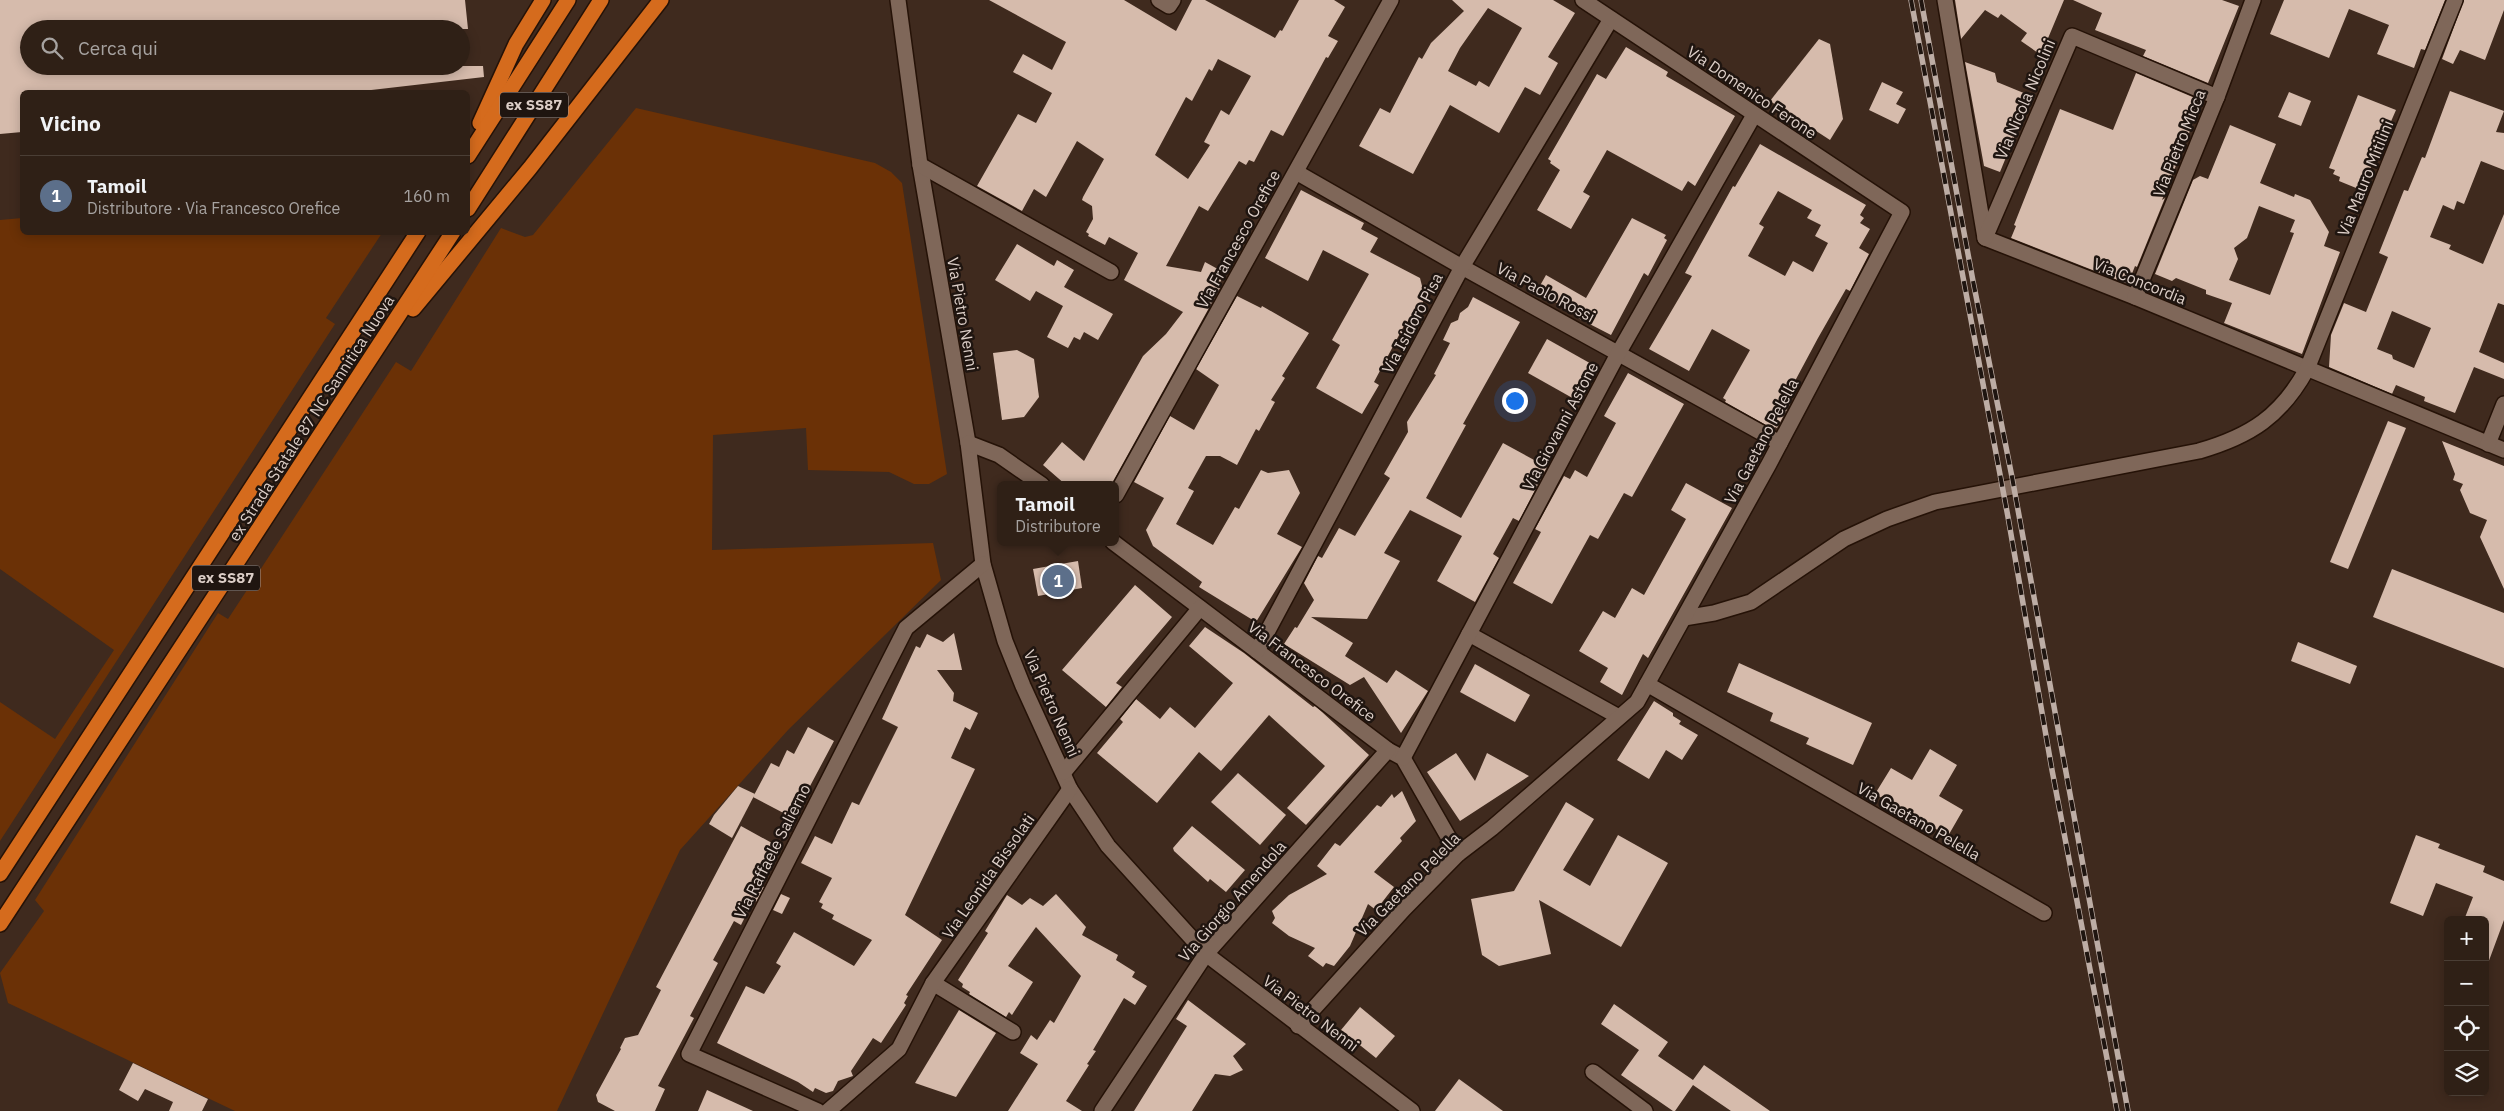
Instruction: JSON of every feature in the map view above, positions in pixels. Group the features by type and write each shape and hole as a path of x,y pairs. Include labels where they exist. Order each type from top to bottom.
{"highway":[{"path":"470,146 516,44 544,0"},
{"name":"ex SS87","path":"470,153 568,0"},
{"name":"ex SS87","path":"470,206 601,0"},
{"path":"379,348 459,256 661,0"},
{"name":"ex Strada Statale 87 NC Sannitica Nuova","path":"0,874 416,235"},
{"name":"ex Strada Statale 87 NC Sannitica Nuova","path":"0,924 379,348 451,235"}],"street":[{"name":"Via Pietro Nenni","path":"898,0 920,165 968,443 983,564 1006,641 1023,686 1064,772 1070,789 1108,846 1206,954 1412,1111"},
{"name":"Via Francesco Orefice","path":"1119,490 1391,0"},
{"name":"Via Domenico Ferone","path":"1584,0 1611,20 1902,212"},
{"path":"1945,0 1985,238"},
{"name":"Via Pietro Micca","path":"2135,297 2217,97 2253,0"},
{"name":"Via Mauro Mitilini","path":"1684,618 1714,613 1751,602 1844,540 1914,508 1935,502 2218,446 2260,426 2293,390 2307,369 2456,0"},
{"name":"Via Isidoro Pisa","path":"1257,651 1462,267 1611,20"},
{"name":"Via Nicola Nicolini","path":"1985,238 2072,36 2217,97"},
{"name":"Via Giovanni Astone","path":"1403,758 1620,352 1754,115"},
{"path":"920,165 1111,272"},
{"name":"Via Paolo Rossi","path":"1296,172 1462,267 1620,352 1780,443"},
{"name":"Via Gaetano Pelella","path":"1298,1026 1404,909 1458,854 1492,828 1637,702 1780,443 1902,212"},
{"name":"Via Concordia","path":"1985,238 2135,297 2504,450"},
{"path":"2488,444 2504,404"},
{"path":"968,443 999,455 1036,481"},
{"name":"Via Francesco Orefice","path":"1117,546 1388,750 1403,758"},
{"name":"Via Raffaele Salierno","path":"818,1111 689,1054 906,628 983,564"},
{"path":"1064,772 1200,608"},
{"path":"1469,634 1619,718"},
{"name":"Via Gaetano Pelella","path":"1647,684 2044,913"},
{"name":"Via Giorgio Amendola","path":"1102,1111 1206,954 1388,750"},
{"path":"1403,758 1458,854"},
{"name":"Via Leonida Bissolati","path":"828,1111 898,1049 934,982 1070,789"},
{"path":"934,982 1013,1032"},
{"path":"1593,1072 1645,1111"}],"shaded area":[{"path":"636,108 875,163 891,172 902,183 947,474 929,484 914,484 889,472 808,470 806,428 713,435 712,550 933,543 941,580 788,730 680,850 557,1111 235,1111 8,1003 0,973 44,911 35,900 218,613 228,619 396,362 411,371 501,228 525,237 533,235"},
{"path":"20,218 20,235 381,235 326,318 335,324 0,841 0,702 55,739 114,650 0,569 0,220"}],"building":[{"path":"0,0 465,0 467,20 20,20 20,75 470,75 470,66 483,66 484,77 371,90 20,90 20,132 0,134"},
{"path":"989,0 1124,0 1176,31 1192,0 1205,0 1275,38 1280,30 1282,31 1299,0 1334,0 1345,7 1328,36 1338,41 1328,58 1326,57 1283,136 1271,130 1254,162 1249,160 1246,165 1239,161 1208,211 1199,206 1166,266 1201,272 1205,262 1225,273 1218,286 1220,288 1113,481 1061,481 1043,465 1062,442 1084,461 1143,356 1166,334 1183,312 1124,280 1138,253 1109,237 1105,245 1088,236 1089,234 1086,232 1093,219 1092,206 1082,200 1104,159 1077,141 1046,197 1034,189 1022,211 977,186 1018,114 1036,123 1052,93 1013,72 1023,54 1052,70 1066,42","holes":["1218,59 1251,76 1229,115 1221,110 1204,142 1210,145 1188,179 1155,155 1186,97 1192,101 1209,69 1212,71"]},
{"path":"1452,0 1553,0 1575,13 1548,57 1558,63 1540,95 1525,87 1499,133 1450,105 1413,174 1359,146 1380,108 1390,113 1419,57 1422,59 1431,43 1464,11","holes":["1488,8 1522,28 1489,87 1479,81 1476,86 1448,71 1460,48"]},
{"path":"1955,0 2064,0 2041,55 2021,41 2027,33 2001,14 1998,18 1985,10 1961,39"},
{"path":"2073,0 2222,0 2239,6 2208,83 2143,56 2146,50 2095,30 2102,13"},
{"path":"2284,0 2445,0 2425,50 2421,49 2414,68 2377,54 2389,25 2349,9 2329,58 2270,34"},
{"path":"2464,0 2504,0 2504,10 2485,60 2460,50 2453,64 2442,59"},
{"path":"1819,39 1830,44 1843,119 1830,140 1770,101"},
{"path":"1626,47 1668,72 1666,76 1735,116 1695,186 1688,181 1682,191 1607,150 1583,192 1590,196 1571,229 1537,210 1560,170 1550,163 1551,161 1548,159 1597,74 1606,79"},
{"path":"1965,62 1995,73 1997,82 2031,96 2000,172 1984,166"},
{"path":"2136,73 2202,101 2162,200 2165,198 2137,267 2135,266 2128,284 2011,238 2016,226 2014,225 2060,109 2113,130"},
{"path":"1882,82 1903,92 1896,104 1906,109 1898,124 1869,110"},
{"path":"2450,91 2504,111 2496,132 2504,133 2504,170 2481,161 2464,204 2457,201 2454,210 2443,205 2430,237 2451,245 2449,249 2483,264 2504,214 2504,305 2498,303 2479,352 2504,363 2504,379 2474,367 2455,413 2424,401 2425,397 2396,385 2392,394 2329,367 2331,335 2344,303 2366,312 2388,257 2379,253 2404,190 2408,191 2422,157 2425,158","holes":["2392,311 2431,328 2414,368 2393,359 2392,355 2377,349"]},
{"path":"2289,92 2311,101 2301,126 2278,117"},
{"path":"2358,95 2396,110 2361,190 2339,181 2340,177 2333,174 2335,170 2329,168"},
{"path":"2230,125 2276,144 2260,183 2294,197 2295,194 2310,200 2329,232 2324,246 2340,252 2302,354 2224,323 2232,303 2206,294 2206,290 2176,278 2172,281 2155,274 2193,180 2200,176 2208,179","holes":["2259,206 2295,220 2290,232 2294,233 2270,295 2229,280 2238,259 2234,248 2247,238"]},
{"path":"1760,144 1866,205 1860,215 1864,218 1860,223 1870,229 1859,248 1869,254 1850,291 1846,289 1818,338 1788,394 1792,396 1789,400 1791,402 1777,428 1773,429 1725,402 1726,400 1723,398 1750,350 1712,329 1689,371 1649,349 1692,276 1685,273 1733,186 1735,187","holes":["1778,191 1812,210 1807,218 1821,225 1815,236 1828,243 1813,272 1793,261 1785,276 1748,256 1764,227 1759,224"]},
{"path":"1301,190 1364,223 1361,229 1378,238 1370,252 1420,278 1425,298 1411,324 1406,322 1374,382 1379,385 1362,414 1316,388 1340,345 1332,340 1369,274 1323,250 1308,281 1265,258"},
{"path":"1632,218 1666,235 1664,238 1667,240 1648,276 1644,273 1611,335 1576,317 1577,315 1537,291 1546,275 1586,298"},
{"path":"1017,244 1054,266 1057,260 1074,270 1064,287 1113,314 1098,340 1084,332 1080,340 1074,337 1068,348 1047,337 1063,306 1036,291 1030,301 995,280"},
{"path":"1237,296 1261,308 1262,306 1309,333 1282,376 1285,378 1271,400 1275,402 1259,431 1256,429 1237,465 1220,456 1206,456 1188,488 1194,491 1176,524 1213,545 1235,507 1239,509 1261,470 1268,473 1289,470 1300,493 1277,534 1302,547 1256,622 1199,587 1202,582 1153,546 1146,530 1164,498 1134,482 1170,416 1194,430 1219,385 1196,369"},
{"path":"1473,297 1520,322 1463,424 1466,425 1426,498 1461,518 1503,443 1547,467 1519,521 1513,518 1493,554 1499,558 1475,602 1437,581 1462,536 1410,510 1384,553 1400,561 1367,619 1311,617 1353,643 1345,656 1387,683 1396,670 1428,691 1401,733 1364,677 1350,685 1284,644 1295,627 1297,628 1314,600 1304,583 1318,556 1322,558 1339,528 1355,536 1390,478 1384,474 1408,432 1407,422 1436,375 1434,374 1450,343 1443,340 1451,323 1458,320 1460,313 1468,307"},
{"path":"1547,339 1595,366 1576,400 1528,373"},
{"path":"1017,350 1034,359 1039,397 1024,417 1002,420 993,353"},
{"path":"1628,373 1684,404 1632,497 1624,493 1598,539 1590,535 1552,604 1513,583 1541,532 1535,529 1564,476 1570,479 1575,470 1587,477 1616,423 1604,416"},
{"path":"2388,421 2406,428 2348,569 2330,562"},
{"path":"2442,441 2504,466 2504,589 2480,537 2487,520 2470,513 2460,490 2463,484 2453,480 2455,474"},
{"path":"1686,483 1732,508 1648,658 1643,654 1622,695 1600,682 1608,668 1579,651 1603,611 1615,618 1632,588 1644,595 1686,519 1671,510"},
{"path":"1078,561 1082,588 1038,596 1033,569"},
{"path":"2392,569 2504,613 2504,668 2373,617"},
{"path":"1135,585 1172,617 1116,683 1122,687 1106,707 1062,670"},
{"path":"1205,627 1244,653 1313,707 1315,706 1369,755 1306,825 1287,808 1325,766 1269,715 1221,771 1199,752 1157,803 1097,753 1123,722 1120,719 1136,699 1160,719 1170,707 1195,728 1233,683 1189,646"},
{"path":"954,633 962,670 937,670 954,693 953,701 978,713 970,730 965,727 951,758 975,769 905,915 942,940 906,995 908,996 904,1003 906,1005 881,1043 873,1038 851,1071 853,1076 838,1081 833,1091 826,1093 815,1088 813,1092 798,1082 717,1043 746,986 764,994 781,966 776,963 794,932 854,966 872,940 832,919 834,915 821,908 823,904 819,902 832,878 801,863 815,836 832,844 852,802 859,805 898,727 882,719 916,646 920,648 927,634 943,642"},
{"path":"2298,642 2357,666 2350,684 2291,661"},
{"path":"1739,663 1872,723 1853,765 1806,744 1809,738 1770,721 1773,713 1727,692"},
{"path":"1475,664 1530,695 1515,722 1460,692"},
{"path":"1654,701 1673,713 1673,716 1681,721 1679,724 1698,735 1682,760 1666,750 1649,779 1617,760"},
{"path":"808,727 834,741 793,818 753,797 771,763 779,767 787,750 794,754"},
{"path":"1930,749 1957,765 1939,796 1963,810 1948,836 1875,794 1891,768 1912,780"},
{"path":"1456,753 1475,781 1487,753 1529,776 1460,821 1427,772"},
{"path":"1238,773 1286,815 1260,845 1211,802"},
{"path":"738,786 755,794 732,838 709,824"},
{"path":"1402,791 1416,821 1400,838 1402,841 1374,872 1394,887 1376,910 1368,904 1350,946 1334,966 1326,963 1323,967 1308,956 1315,948 1289,936 1272,923 1275,918 1272,911 1289,895 1327,874 1317,866 1335,843 1340,846 1377,805 1381,807 1392,794 1394,798"},
{"path":"1566,802 1594,819 1563,870 1590,886 1618,835 1668,863 1621,947 1539,900 1551,954 1499,966 1482,955 1471,899 1514,891"},
{"path":"741,826 781,848 761,886 764,887 756,902 753,901 741,925 734,921 713,960 718,963 690,1016 694,1018 658,1086 665,1089 655,1111 615,1111 598,1102 596,1095 625,1038 638,1035 661,990 656,987"},
{"path":"1192,826 1245,870 1226,892 1210,879 1208,882 1174,851 1173,848"},
{"path":"2416,835 2440,844 2438,848 2485,866 2483,872 2504,881 2504,920 2489,961 2489,916 2466,916 2473,897 2436,883 2423,916 2390,903"},
{"path":"781,894 790,898 782,914 773,910"},
{"path":"1056,894 1086,927 1082,935 1118,955 1116,960 1135,972 1132,977 1147,986 1135,1005 1124,998 1093,1050 1096,1051 1087,1064 1089,1065 1066,1101 1082,1111 1008,1111 1038,1064 1020,1053 1031,1035 1037,1040 1050,1020 1054,1023 1081,976 1036,927 1008,966 1033,982 1012,1015 1009,1012 1006,1017 969,994 970,992 962,987 963,984 958,980 988,933 985,931 1007,895 1022,905 1030,898 1043,906"},
{"path":"1188,1000 1246,1044 1233,1056 1243,1070 1230,1076 1215,1074 1192,1111 1134,1111 1187,1026 1176,1019"},
{"path":"1614,1004 1668,1042 1658,1056 1693,1080 1704,1065 1770,1111 1731,1111 1693,1085 1675,1111 1673,1111 1621,1075 1639,1050 1601,1024"},
{"path":"1360,1007 1395,1036 1376,1058 1341,1030"},
{"path":"959,1010 996,1033 956,1097 915,1083"},
{"path":"133,1063 208,1099 202,1111 169,1111 173,1102 145,1089 138,1101 119,1090"},
{"path":"1459,1079 1503,1111 1435,1111"},
{"path":"707,1090 753,1111 698,1111"}],"railway":[{"path":"1911,0 2008,517 2052,770 2117,1111"},
{"path":"1921,0 1973,281 2012,477 2128,1111"}],"place":[{"name":"Tamoil","path":"1058,581"}]}
